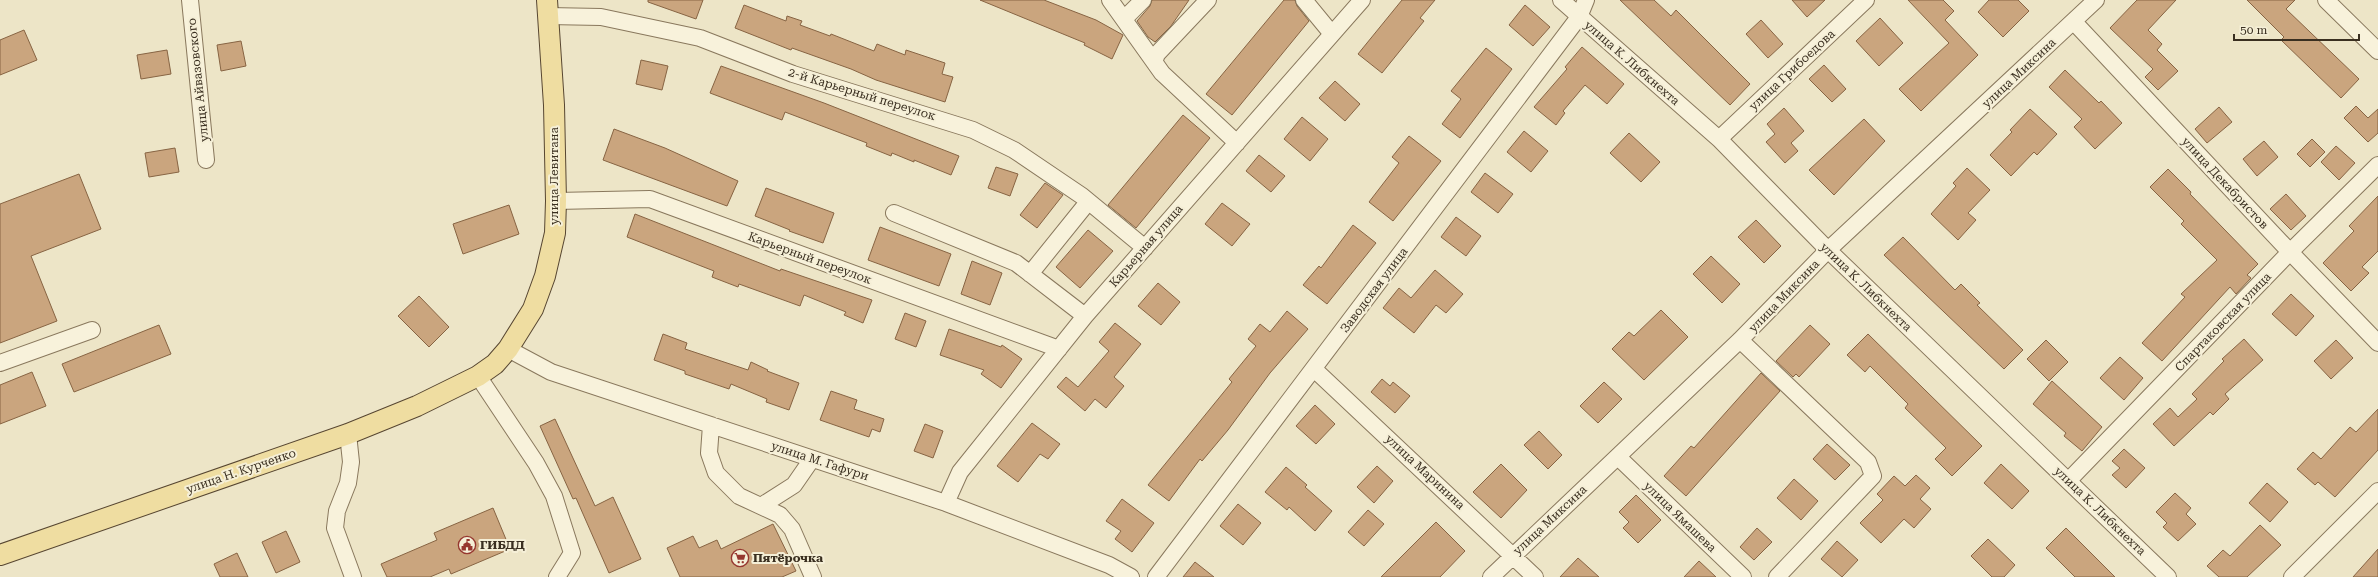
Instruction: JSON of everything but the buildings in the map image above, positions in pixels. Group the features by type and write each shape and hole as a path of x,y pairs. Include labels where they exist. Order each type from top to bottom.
{"main road":[{"name":"улица Левитана","path":"478,376 495,364 508,349 533,309 545,276 554,233 556,201 554,105 547,8"},
{"name":"улица Н. Курченко","path":"0,555 348,434 417,406 478,376"}],"street":[{"name":"улица Айвазовского","path":"190,0 206,160"},
{"path":"1110,0 1162,73 1237,143"},
{"path":"1124,20 1143,0"},
{"path":"1154,62 1158,54 1208,0"},
{"path":"1304,0 1332,34"},
{"name":"Карьерная улица","path":"946,503 960,472 1085,316 1362,0"},
{"name":"улица К. Либкнехта","path":"1561,0 1719,139 1828,250 2069,480 2168,577"},
{"name":"Заводская улица","path":"1156,577 1579,17 1586,0"},
{"name":"улица Грибоедова","path":"1719,139 1866,0"},
{"name":"улица Миксина","path":"1490,577 1740,340 1828,250 2096,0"},
{"path":"2326,0 2378,51"},
{"name":"2-й Карьерный переулок","path":"547,8 601,17 700,38 793,74 973,130 1014,150 1088,202 1145,248"},
{"name":"улица Декабристов","path":"2074,22 2290,252 2378,343"},
{"name":"Спартаковская улица","path":"2069,480 2290,252 2378,165"},
{"name":"Карьерный переулок","path":"556,201 650,199 1059,349"},
{"path":"1030,274 1088,202"},
{"path":"894,213 1016,263 1085,316"},
{"path":"0,363 92,330"},
{"path":"1740,340 1868,462 1873,476 1777,577"},
{"name":"улица М. Гафури","path":"508,349 551,372 946,503 1109,565 1131,577"},
{"name":"улица Маринина","path":"1314,369 1535,577"},
{"path":"478,376 536,463 554,496 572,553 557,577"},
{"path":"711,425 709,453 716,473 739,496 780,515 792,529 813,577"},
{"path":"348,434 351,462 348,483 338,511 335,528 352,577"},
{"name":"улица Ямашева","path":"1618,457 1743,577"},
{"path":"761,506 794,485 812,459"},
{"path":"2292,577 2378,491"}],"place":[{"name":"ГИБДД","path":"467,545"},
{"name":"Пятёрочка","path":"740,558"}]}
